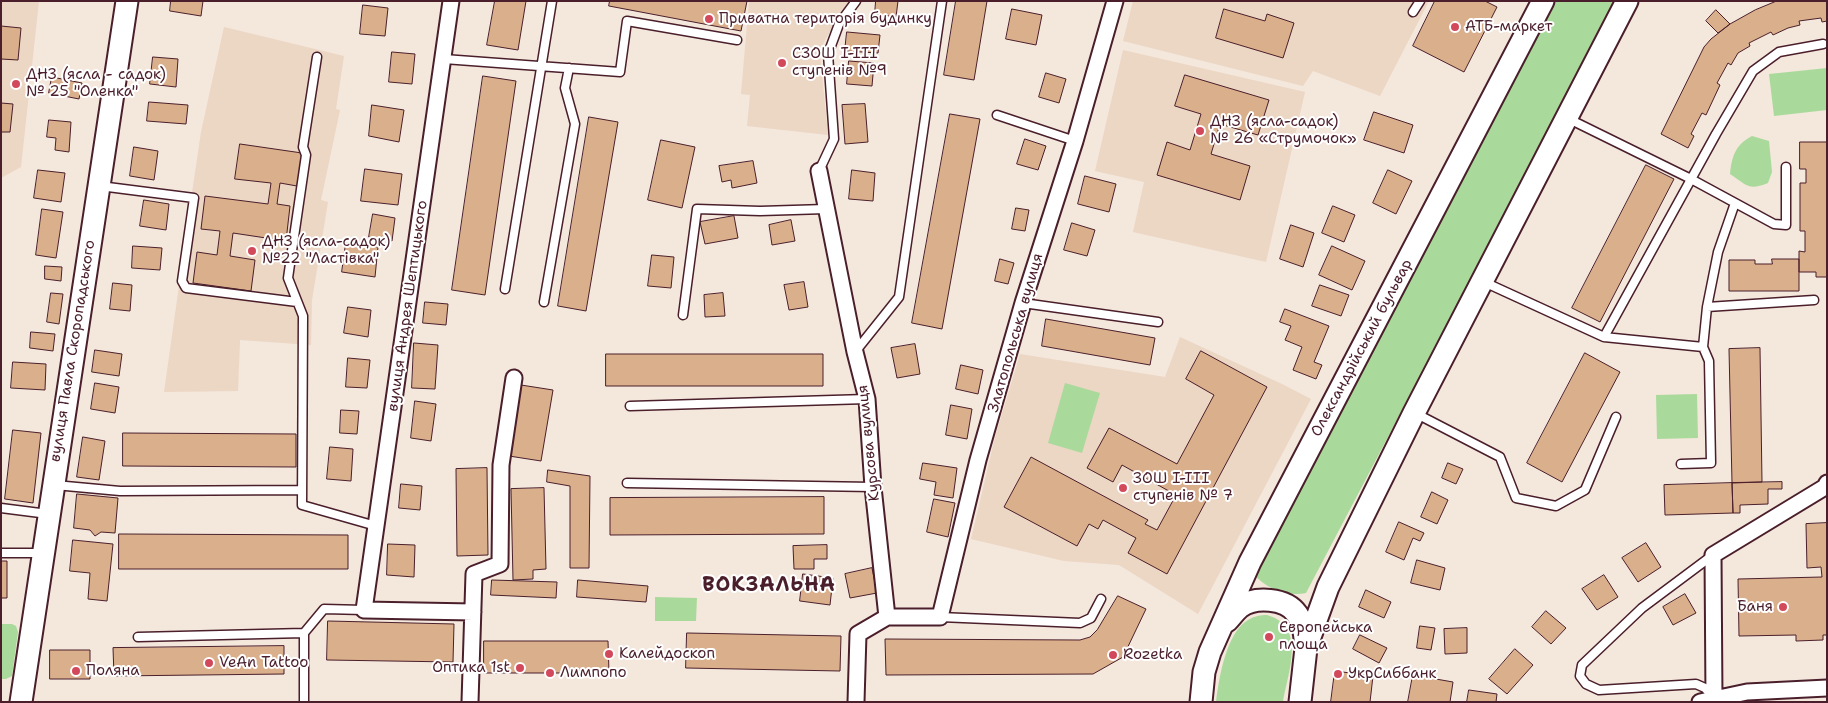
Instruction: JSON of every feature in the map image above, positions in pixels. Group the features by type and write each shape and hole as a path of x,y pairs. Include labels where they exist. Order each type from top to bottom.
{"main road":[{"name":"вулиця Павла Скоропадського","path":"21,702 127,1"},
{"name":"Олександрійський бульвар","path":"1201,702 1204,672 1210,652 1257,548 1543,1"},
{"path":"1300,702 1306,648 1328,587 1414,412 1627,1"},
{"path":"1221,627 1241,607 1257,600 1272,601 1284,604 1296,613 1303,626 1306,648"}],"street":[{"name":"вулиця Андрея Шептицького","path":"364,610 451,1"},
{"name":"Златопольська вулиця","path":"940,617 978,460 1023,302 1074,142 1115,1"},
{"name":"Курсова вулиця","path":"819,171 867,398 874,487 888,617"},
{"path":"470,702 474,574 500,564 501,465 514,378"},
{"path":"1827,483 1824,487 1713,555 1707,700 1747,692 1827,688"},
{"path":"364,610 473,612"},
{"path":"856,702 858,634 888,617 940,617"}],"lane":[{"path":"505,289 552,1"},
{"path":"819,171 834,139 828,54 839,24 856,1"},
{"path":"856,352 898,297 942,1"},
{"path":"1413,12 1420,1"},
{"path":"444,59 620,72 627,21 737,40"},
{"path":"1604,337 1691,179 1753,72 1779,52 1823,44"},
{"path":"317,57 303,147 306,155 288,278 303,316 302,505 376,526"},
{"path":"544,302 575,124 565,88 569,68"},
{"path":"997,115 1074,142"},
{"path":"1567,118 1691,179 1774,224 1786,225 1786,167"},
{"path":"98,186 194,198 182,281 186,288 297,302"},
{"path":"1681,464 1711,464 1709,361 1703,347 1707,307 1718,252 1735,203"},
{"path":"683,315 697,210 826,209"},
{"path":"1482,282 1604,337 1703,347"},
{"path":"1707,307 1814,300"},
{"path":"1023,302 1158,322"},
{"path":"630,406 867,398"},
{"path":"1414,412 1500,457 1516,498 1556,506 1585,490 1616,417"},
{"path":"627,483 874,487"},
{"path":"53,485 120,491 302,490"},
{"path":"1,508 50,514"},
{"path":"1,552 44,554"},
{"path":"1707,700 1705,688 1696,684 1599,690 1586,684 1580,676 1582,665 1642,608 1713,555"},
{"path":"940,617 1080,623 1091,618 1101,599"},
{"path":"304,702 304,633 324,609 364,610"},
{"path":"138,637 304,633"}],"shaded area":[{"name":"ДНЗ (ясла - садок) № 25 \"Оленка\"","path":"1,1 39,1 21,167 1,178"},
{"name":"СЗОШ І-ІІІ ступенів №9","path":"749,1 853,1 828,35 820,54 828,135 747,126 750,95 741,94"},
{"path":"1133,1 1429,1 1380,96 1313,71 1303,86 1123,41"},
{"name":"ДНЗ (ясла-садок) №22 \"Ластівка\"","path":"224,27 344,56 336,109 340,110 321,200 328,202 312,300 311,345 240,340 238,391 164,392 191,201 114,191 115,184 192,193 201,132"},
{"name":"ДНЗ (ясла-садок) № 26 «Струмочок»","path":"1123,50 1305,92 1266,262 1133,232 1144,182 1095,171"},
{"name":"ЗОШ І-ІІІ ступенів № 7","path":"1180,337 1311,399 1198,614 1119,565 1064,561 971,539 995,437 1020,354 1165,377"}],"green space":[{"path":"1552,1 1617,1 1306,593 1285,593 1271,588 1254,574"},
{"path":"1827,68 1827,110 1774,116 1769,74"},
{"path":"1752,136 1769,141 1772,172 1768,183 1756,187 1744,184 1730,174 1735,152 1746,139"},
{"path":"1065,383 1100,393 1082,453 1048,443"},
{"path":"1697,394 1698,438 1657,439 1656,395"},
{"path":"655,597 697,598 696,621 655,621"},
{"path":"1267,615 1279,621 1287,629 1291,639 1291,664 1283,702 1216,702 1225,657 1234,635 1240,626 1248,620"},
{"path":"1,624 12,624 16,626 18,632 12,676 6,679 1,679"}],"building":[{"path":"171,1 203,1 201,16 170,11"},
{"path":"495,1 526,1 518,50 487,45"},
{"name":"Приватна територія будинку","path":"610,1 747,1 741,31 609,6"},
{"path":"876,1 898,1 896,17 875,14"},
{"path":"956,1 987,1 974,80 944,75"},
{"name":"АТБ-маркет","path":"1435,1 1485,1 1497,7 1464,72 1413,46"},
{"path":"1777,1 1827,1 1827,21 1822,22 1821,18 1799,21 1800,25 1773,35 1771,32 1749,43 1750,46 1738,53 1731,65 1728,63 1717,83 1720,85 1706,115 1702,113 1691,134 1694,136 1688,148 1661,134 1704,47 1730,24 1755,10"},
{"path":"363,5 388,8 385,36 360,34"},
{"path":"1012,9 1042,15 1036,45 1006,39"},
{"path":"1224,9 1265,21 1267,14 1294,23 1283,58 1216,38"},
{"path":"1716,10 1730,24 1718,33 1706,21"},
{"path":"1,26 21,28 18,60 1,59"},
{"path":"847,32 880,35 878,53 845,51"},
{"path":"392,52 415,54 412,84 389,82"},
{"path":"153,57 178,59 176,87 150,84"},
{"path":"849,61 874,63 872,86 847,84"},
{"path":"1046,73 1066,79 1059,103 1039,97"},
{"path":"1185,75 1269,100 1258,135 1220,124 1211,154 1250,166 1240,200 1157,175 1167,142 1190,150 1201,114 1175,106"},
{"path":"483,76 516,81 485,295 452,290"},
{"path":"52,77 82,83 79,99 49,93"},
{"path":"149,102 188,105 186,124 147,121"},
{"path":"1,103 13,104 10,132 1,132"},
{"path":"865,104 868,142 845,144 842,105"},
{"path":"372,105 404,110 399,142 369,136"},
{"path":"1374,112 1413,125 1404,153 1364,140"},
{"path":"950,114 980,119 942,329 912,323"},
{"path":"589,117 618,122 586,311 558,306"},
{"path":"49,120 71,122 69,152 55,150 56,138 47,137"},
{"path":"1025,139 1046,146 1038,170 1017,164"},
{"path":"661,140 695,147 682,208 648,200"},
{"path":"1800,142 1827,142 1827,277 1816,277 1816,272 1799,272 1799,251 1805,252 1805,231 1800,231 1800,183 1806,183 1806,169 1800,169"},
{"path":"240,144 302,153 297,186 280,183 277,204 290,206 286,241 233,233 230,256 255,260 251,291 193,283 197,252 217,255 220,231 201,229 205,196 268,204 271,183 235,179"},
{"path":"134,147 158,151 154,180 130,176"},
{"path":"753,161 757,183 732,188 731,180 722,182 719,166"},
{"path":"1646,165 1674,179 1600,322 1572,308"},
{"path":"365,169 402,174 398,205 361,201"},
{"path":"38,170 65,173 61,202 34,198"},
{"path":"852,170 875,173 873,201 849,199"},
{"path":"1388,170 1412,181 1396,214 1373,203"},
{"path":"1085,176 1116,184 1109,212 1078,204"},
{"path":"144,200 169,204 166,230 140,226"},
{"path":"1333,206 1355,215 1344,242 1322,233"},
{"path":"1016,208 1029,210 1025,231 1012,229"},
{"path":"42,209 63,212 56,258 36,255"},
{"path":"373,214 395,218 392,241 369,237"},
{"path":"734,216 738,238 705,244 700,222"},
{"path":"791,220 795,241 772,245 769,225"},
{"path":"1072,223 1095,230 1087,256 1064,250"},
{"path":"1291,225 1314,233 1303,267 1280,259"},
{"path":"346,243 378,247 375,277 342,272"},
{"path":"133,246 162,248 160,270 132,268"},
{"path":"1332,246 1365,261 1352,290 1319,275"},
{"path":"652,255 674,257 671,288 648,286"},
{"path":"1000,259 1014,263 1008,284 995,281"},
{"path":"1772,259 1799,259 1799,291 1729,291 1729,260 1755,260 1755,264 1772,264"},
{"path":"45,266 62,267 61,281 45,279"},
{"path":"804,282 808,307 789,310 784,285"},
{"path":"113,283 132,285 130,311 110,309"},
{"path":"1320,285 1349,295 1341,316 1312,306"},
{"path":"51,293 63,294 59,324 47,322"},
{"path":"723,293 725,316 705,317 704,295"},
{"path":"425,302 448,304 446,325 423,323"},
{"path":"348,307 371,310 368,337 344,333"},
{"path":"1285,309 1329,326 1314,362 1322,365 1316,379 1293,370 1302,347 1285,340 1291,326 1280,322"},
{"path":"1046,319 1155,338 1150,365 1042,346"},
{"path":"31,332 55,334 53,351 30,348"},
{"path":"414,343 438,345 435,389 412,388"},
{"path":"915,344 920,374 897,378 891,348"},
{"path":"1760,348 1762,482 1732,483 1729,349"},
{"path":"95,350 122,354 119,376 92,372"},
{"path":"1201,351 1267,387 1167,574 1128,553 1136,538 1103,520 1098,529 1089,524 1077,546 1004,507 1031,457 1148,520 1145,524 1157,530 1176,495 1122,465 1113,482 1087,468 1109,428 1177,464 1214,395 1186,379"},
{"path":"1585,353 1620,372 1562,482 1527,463"},
{"path":"606,354 823,354 823,386 606,386"},
{"path":"348,358 370,360 367,388 346,387"},
{"path":"13,362 46,364 45,390 11,388"},
{"path":"961,365 983,370 978,394 956,389"},
{"path":"95,383 119,387 115,413 91,409"},
{"path":"521,385 553,390 541,461 509,456"},
{"path":"415,401 436,404 431,441 411,438"},
{"path":"951,405 972,409 967,439 946,435"},
{"path":"341,410 359,411 357,434 340,433"},
{"path":"13,430 41,433 33,503 5,499"},
{"path":"123,433 296,434 296,467 123,466"},
{"path":"83,437 105,441 99,480 77,477"},
{"path":"330,447 353,449 351,481 327,479"},
{"path":"923,463 957,468 953,498 934,495 936,482 920,479"},
{"path":"1448,463 1463,469 1456,484 1442,478"},
{"path":"487,468 488,555 457,556 456,469"},
{"path":"548,470 590,476 589,568 570,568 570,486 547,482"},
{"path":"1782,482 1782,489 1768,489 1768,504 1740,505 1740,513 1733,513 1732,483"},
{"path":"1732,483 1733,513 1665,515 1664,485"},
{"path":"401,484 422,486 420,510 399,508"},
{"path":"544,488 546,569 533,570 533,579 513,580 511,489"},
{"path":"1432,492 1448,500 1437,524 1421,517"},
{"path":"77,494 118,498 115,533 101,532 95,536 90,530 74,528"},
{"path":"824,497 824,534 610,535 610,498"},
{"path":"934,499 955,503 948,537 927,532"},
{"path":"1399,522 1424,533 1420,541 1413,538 1404,560 1386,552"},
{"name":"Баня","path":"1827,523 1827,635 1823,635 1823,640 1796,641 1796,635 1739,636 1738,579 1822,577 1821,567 1807,568 1806,524"},
{"path":"119,534 348,535 348,569 119,569"},
{"path":"73,540 113,544 107,601 88,599 90,573 70,571"},
{"path":"1646,543 1661,567 1638,582 1622,558"},
{"path":"388,544 415,545 414,577 387,575"},
{"path":"827,545 827,559 814,559 814,569 794,569 793,546"},
{"path":"1417,560 1445,568 1440,590 1411,583"},
{"path":"1,561 7,561 7,598 1,598"},
{"path":"872,568 877,593 850,598 845,574"},
{"path":"803,574 833,578 830,605 800,601"},
{"path":"1604,575 1618,597 1597,610 1582,589"},
{"path":"492,580 557,582 556,598 491,595"},
{"path":"578,580 648,586 646,602 577,597"},
{"path":"1366,590 1391,602 1384,618 1359,607"},
{"path":"1685,594 1696,613 1673,625 1663,607"},
{"path":"1118,596 1146,609 1123,657 1093,674 886,675 885,639 1080,640 1090,637 1097,630"},
{"path":"1546,611 1566,628 1551,644 1532,627"},
{"path":"328,621 454,624 453,662 327,660"},
{"path":"1420,626 1435,628 1431,650 1417,648"},
{"path":"1467,628 1467,653 1445,654 1444,629"},
{"path":"687,633 841,636 840,671 686,668"},
{"path":"1360,635 1387,648 1379,663 1353,649"},
{"path":"484,641 608,641 609,673 484,673"},
{"path":"284,646 284,674 114,676 113,648"},
{"path":"1515,649 1533,665 1507,694 1489,679"},
{"path":"50,650 90,650 90,679 50,679"},
{"path":"1335,671 1373,676 1370,702 1331,702"},
{"path":"1413,675 1453,682 1450,702 1408,702"},
{"path":"1469,690 1497,694 1496,702 1467,702"}],"place":[{"name":"Приватна територія будинку","path":"709,19"},
{"name":"АТБ-маркет","path":"1455,27"},
{"name":"СЗОШ І-ІІІ ступенів №9","path":"782,63"},
{"name":"ДНЗ (ясла - садок) № 25 \"Оленка\"","path":"16,84"},
{"name":"ДНЗ (ясла-садок) № 26 «Струмочок»","path":"1200,131"},
{"name":"ДНЗ (ясла-садок) №22 \"Ластівка\"","path":"252,251"},
{"name":"ЗОШ І-ІІІ ступенів № 7","path":"1123,488"},
{"name":"Баня","path":"1783,607"},
{"name":"Європейська площа","path":"1269,637"},
{"name":"Калейдоскоп","path":"609,654"},
{"name":"Rozetka","path":"1113,655"},
{"name":"VeAn Tattoo","path":"209,663"},
{"name":"Оптика 1st","path":"520,668"},
{"name":"Поляна","path":"76,671"},
{"name":"Лимпопо","path":"550,673"},
{"name":"УкрСиббанк","path":"1338,674"}],"district":[{"name":"ВОКЗАЛЬНА","path":"769,586"}]}
